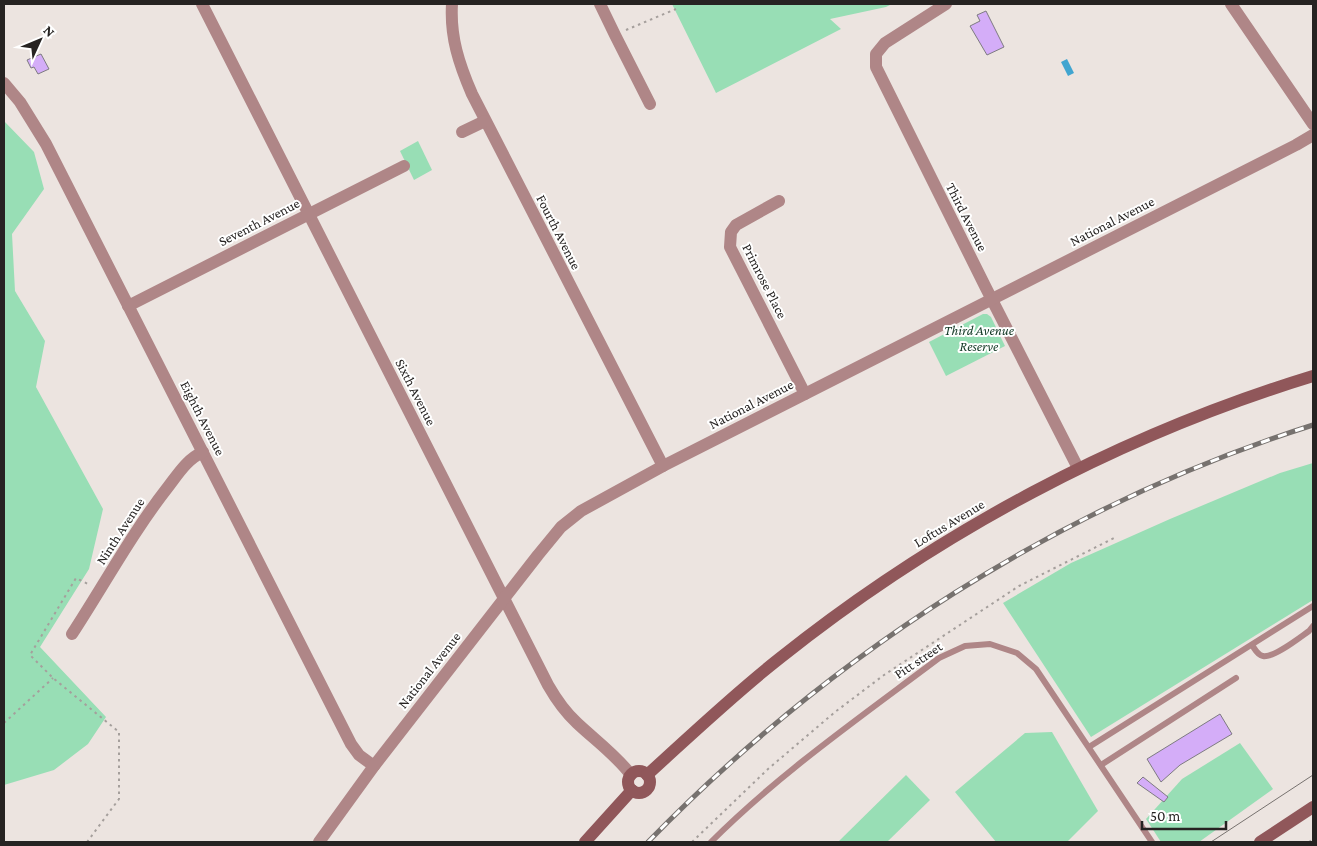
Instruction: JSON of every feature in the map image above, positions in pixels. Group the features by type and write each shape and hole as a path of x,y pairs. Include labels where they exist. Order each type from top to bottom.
{"street":[{"name":"Sixth Avenue","path":"202,4 548,685 560,705 575,722 624,765 631,774"},
{"name":"Fourth Avenue","path":"452,4 451,16 459,64 485,121 663,466"},
{"path":"600,4 650,104"},
{"name":"Third Avenue","path":"946,4 885,43 876,54 876,67 1078,468"},
{"path":"1231,4 1313,124"},
{"name":"Eighth Avenue","path":"4,83 20,102 46,144 351,744 359,755 374,766"},
{"path":"462,132 485,121"},
{"name":"National Avenue","path":"319,842 374,766 504,598 561,527 581,511 663,466 1296,145 1313,134"},
{"name":"Seventh Avenue","path":"128,306 308,213 404,166"},
{"name":"Primrose Place","path":"779,201 736,226 731,232 730,247 806,394"},
{"name":"Loftus Avenue","path":"647,775 780,658 854,602 976,524 1078,468 1206,413 1313,376"},
{"name":"Ninth Avenue","path":"72,634 101,590 120,555 152,508 186,464 196,455 203,452"},
{"path":"641,771 647,775 650,781 647,790 637,793 632,790 628,782 631,774 641,771"},
{"path":"585,842 632,790"},
{"path":"1260,842 1313,807"}],"lane":[{"path":"1089,747 1313,608"},
{"path":"1252,645 1257,653 1262,656 1271,656 1309,631 1313,626"},
{"name":"Pitt street","path":"711,842 741,812 855,721 940,658 965,646 990,644 1017,653 1036,669 1152,842"},
{"path":"1100,765 1236,678"}],"path":[{"path":"614,35 676,9"},
{"path":"692,842 768,769 835,712 884,675 1019,586 1116,537"},
{"path":"87,842 119,799 119,732 53,678 30,654 76,578 101,590"},
{"path":"4,723 53,678"},
{"path":"1309,842 1313,839"}],"green space":[{"path":"672,4 892,4 886,7 830,19 841,29 716,93"},
{"path":"4,121 34,152 44,189 12,234 15,291 45,341 36,387 103,509 89,569 40,647 106,717 88,744 54,770 4,785"},
{"path":"418,141 432,170 414,180 400,151"},
{"name":"Third Avenue Reserve","path":"983,314 991,317 1005,346 946,376 929,342"},
{"path":"1313,463 1313,600 1091,737 1003,603 1071,563 1280,473"},
{"path":"1052,732 1098,811 1067,842 996,842 955,792 1025,733"},
{"path":"1240,743 1273,789 1199,842 1161,842 1146,819 1182,779"},
{"path":"906,775 930,800 887,842 838,842"}],"water":[{"path":"1067,59 1074,73 1068,76 1061,62"}],"building":[{"path":"986,11 1004,47 987,55 970,26 980,21 977,15"},
{"path":"41,54 49,69 38,74 34,67 31,68 27,60"},
{"path":"1220,714 1232,734 1180,765 1161,782 1147,759"},
{"path":"1143,777 1168,797 1164,802 1137,783"}],"tram line":[{"path":"1211,842 1313,775"}],"railway":[{"path":"648,842 719,773 794,708 873,648 955,593 1040,542 1129,497 1220,458 1313,425"}]}
